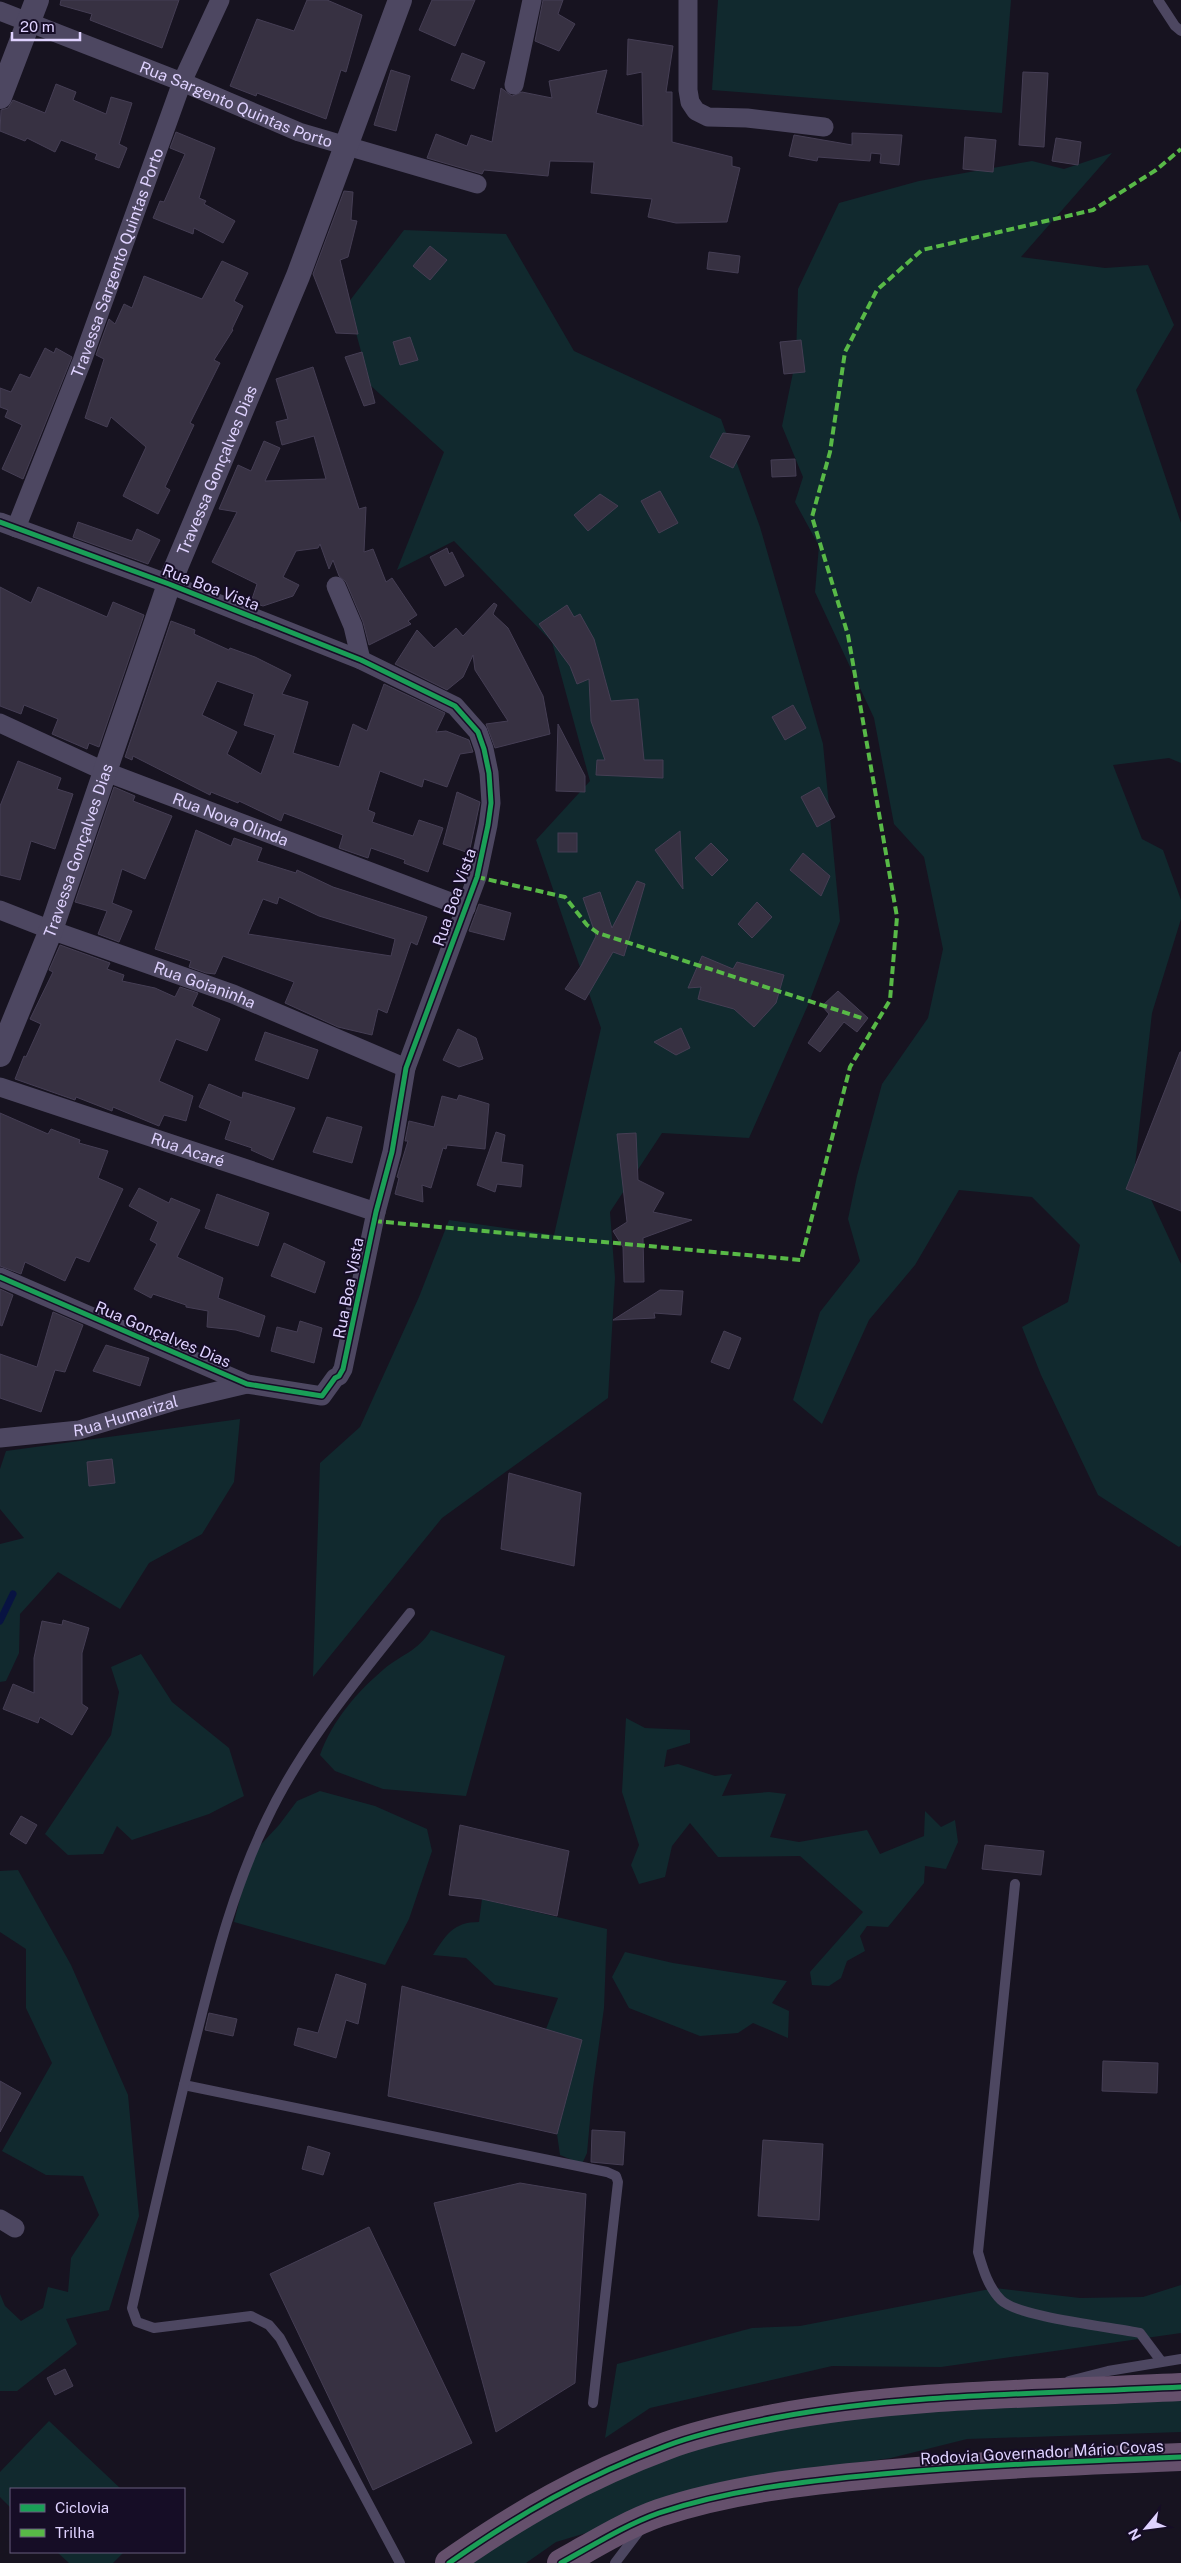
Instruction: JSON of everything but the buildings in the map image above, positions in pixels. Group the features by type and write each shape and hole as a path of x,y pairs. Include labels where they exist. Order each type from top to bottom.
{"highway":[{"path":"449,2563 504,2524 558,2493 667,2446 708,2433 804,2412 876,2403 1022,2393 1181,2387"},
{"name":"Rodovia Governador Mário Covas","path":"561,2563 657,2514 739,2492 833,2479 1047,2462 1181,2457"}],"street":[{"name":"Travessa Sargento Quintas Porto","path":"8,525 82,361 182,82 220,0"},
{"name":"Travessa Gonçalves Dias","path":"0,1055 51,930 169,584 298,276 400,0"},
{"path":"514,85 532,0"},
{"path":"688,0 688,90 690,102 696,111 708,117 746,118 824,126"},
{"name":"Rua Sargento Quintas Porto","path":"0,11 32,11 182,82 281,125 478,184"},
{"path":"0,97 32,11"},
{"name":"Rua Boa Vista","path":"8,525 169,584 361,660 455,706 478,732 484,750 491,803 483,854 466,908 406,1068 392,1152 376,1212 343,1369 340,1376 335,1378 322,1396"},
{"path":"336,586 353,626 361,660"},
{"name":"Rua Nova Olinda","path":"0,723 106,772 466,908"},
{"name":"Rua Goianinha","path":"0,910 51,930 233,994 406,1068"},
{"name":"Rua Acaré","path":"0,1087 376,1212"},
{"name":"Rua Gonçalves Dias","path":"0,1277 247,1384 322,1396"},
{"name":"Rua Humarizal","path":"0,1438 79,1430 175,1401 247,1384"}],"lane":[{"path":"1158,0 1175,26 1181,31"},
{"path":"400,2563 280,2338 269,2325 251,2316 154,2328 137,2322 132,2308 184,2085 224,1926 246,1865 267,1818 314,1736 410,1613"},
{"path":"1015,1884 978,2252 982,2268 985,2276 1002,2301 1021,2311 1140,2333 1161,2362"},
{"path":"184,2085 607,2172 616,2176 618,2182 593,2403"},
{"path":"1022,2393 1108,2370 1181,2360"},
{"path":"614,2563 636,2533 657,2514"}],"green space":[{"path":"718,0 1011,0 1002,113 712,90"},
{"path":"1112,153 1021,257 1105,268 1148,265 1174,325 1136,390 1181,523 1181,763 1169,758 1113,765 1142,839 1163,850 1181,900 1181,919 1152,1013 1135,1165 1181,1264 1181,1545 1179,1547 1098,1495 1041,1375 1022,1327 1068,1302 1080,1245 1032,1197 959,1190 915,1265 869,1320 822,1424 793,1400 820,1312 860,1261 848,1219 857,1176 882,1084 928,1018 943,949 924,857 894,824 874,718 815,592 819,546 795,502 803,477 782,426 796,358 798,289 839,203 919,181 1032,161 1064,169"},
{"path":"404,230 506,234 574,351 721,419 760,527 823,744 840,921 808,1005 749,1138 662,1133 610,1212 615,1278 608,1398 442,1518 313,1677 320,1463 360,1427 419,1297 449,1220 554,1235 601,1028 536,840 590,781 552,642 454,541 397,570 444,452 370,385 348,303"},
{"path":"240,1419 234,1482 202,1534 149,1563 120,1609 58,1572 20,1614 19,1653 6,1681 0,1682 0,1544 24,1538 0,1509 0,1469 6,1451"},
{"path":"431,1630 505,1656 466,1796 383,1789 335,1771 320,1755 338,1719 355,1697 374,1678 415,1648"},
{"path":"141,1654 172,1702 229,1748 244,1796 209,1814 132,1840 117,1826 103,1854 68,1855 45,1834 111,1735 119,1692 111,1667"},
{"path":"626,1718 645,1728 690,1730 690,1743 667,1750 664,1767 678,1764 715,1776 732,1774 722,1796 769,1792 786,1794 770,1837 799,1842 867,1830 880,1854 924,1836 925,1811 941,1827 955,1820 958,1842 946,1869 925,1866 924,1883 888,1927 867,1926 860,1936 865,1951 847,1961 841,1978 829,1986 812,1985 810,1972 863,1912 800,1856 718,1857 690,1823 672,1846 665,1877 639,1884 631,1865 639,1845 622,1792"},
{"path":"320,1791 375,1806 427,1829 432,1851 409,1919 385,1965 234,1922 251,1855 279,1825 297,1801"},
{"path":"18,1870 71,1965 128,2095 139,2216 109,2310 66,2319 77,2344 17,2391 0,2391 0,2294 5,2306 21,2321 43,2308 48,2287 68,2292 71,2258 99,2215 83,2176 46,2175 2,2151 52,2063 26,2008 26,1949 0,1932 0,1871"},
{"path":"482,1899 607,1929 604,2008 593,2087 587,2153 582,2164 560,2155 557,2134 581,2040 546,2029 558,1998 495,1985 466,1958 433,1955 446,1936 456,1927 479,1922"},
{"path":"625,1952 673,1963 787,1981 772,2003 789,2011 788,2038 753,2023 738,2033 700,2036 629,2008 612,1977"},
{"path":"1181,2285 1181,2333 941,2367 832,2366 650,2408 605,2438 617,2364 752,2328 800,2326 995,2288 1080,2298 1143,2297"},
{"path":"1181,2399 1181,2432 967,2439 891,2458 790,2472 556,2542 526,2563 469,2563 590,2489 694,2449 749,2434 876,2414"},
{"path":"49,2421 120,2488 10,2488 10,2507 0,2497 0,2472"},
{"path":"58,2553 123,2553 113,2563 69,2563"}],"waterway":[{"path":"0,1621 13,1594"}],"marked path":[{"path":"374,1221 801,1260 850,1067 890,1000 897,917 848,635 812,517 830,452 845,352 877,290 922,250 1093,210 1156,170 1181,149"},
{"path":"477,877 565,897 587,925 598,933 865,1019"}],"cycle path":[{"path":"0,522 169,584 361,660 455,706 478,732 489,773 491,803 477,877 406,1068 392,1152 376,1212 343,1369 322,1396 247,1384 0,1277"},
{"path":"449,2563 527,2512 580,2483 666,2446 719,2430 824,2410 926,2399 1181,2387"},
{"path":"561,2563 621,2530 659,2513 714,2498 769,2487 957,2468 1181,2457"}]}
